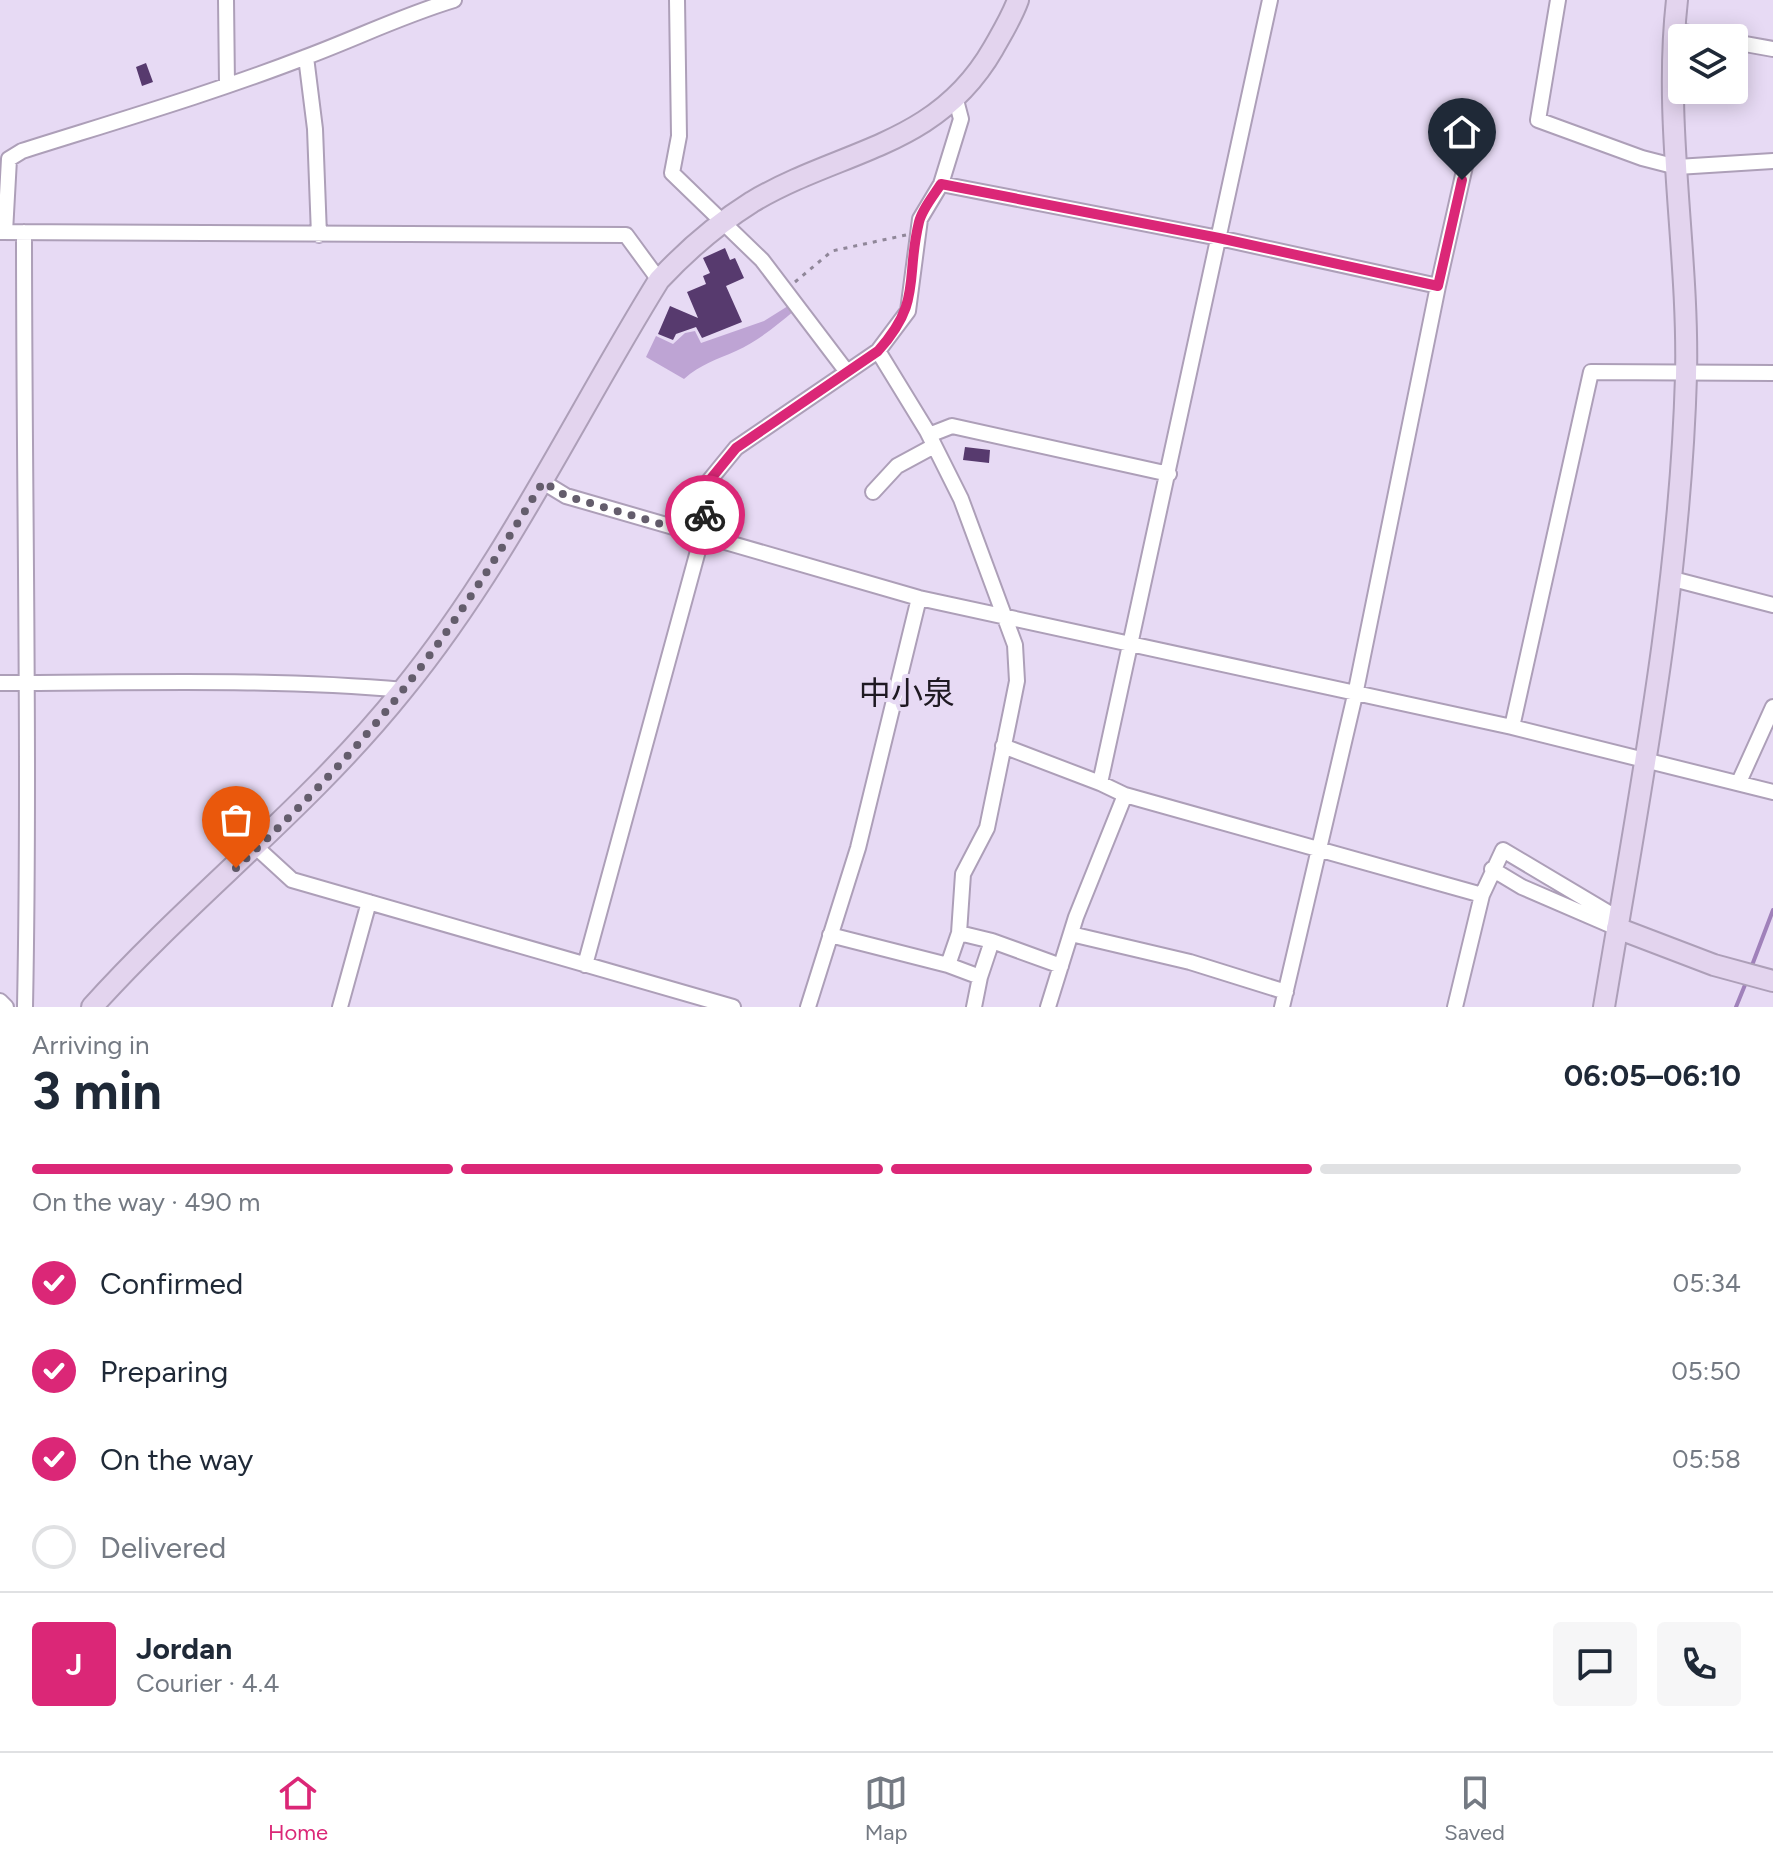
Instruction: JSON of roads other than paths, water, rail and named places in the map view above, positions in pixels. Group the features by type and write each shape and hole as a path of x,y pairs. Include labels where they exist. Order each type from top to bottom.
{"street":[{"path":"226,0 227,84"},
{"path":"454,0 393,18 306,57 22,151 9,159 2,232 626,235 659,280"},
{"path":"677,0 679,136 672,173 721,224 762,260 847,372"},
{"path":"92,1007 130,965 257,848 334,770 404,690 490,569 659,280 692,245 754,201 921,126 956,100 977,76 1018,0"},
{"path":"1100,783 1270,0"},
{"path":"1558,0 1538,120 1642,158 1677,167 1773,161"},
{"path":"1675,24 1677,0"},
{"path":"1748,45 1773,49"},
{"path":"306,57 315,129 319,235"},
{"path":"585,965 702,536 709,481 736,448 878,351 908,311 920,219 941,184 961,119 956,100"},
{"path":"1604,1007 1673,579 1686,372 1676,104"},
{"path":"1071,934 1190,962 1284,1000 1355,695 1468,153"},
{"path":"941,184 1219,238 1438,286"},
{"path":"24,232 24,683 29,793 25,1007"},
{"path":"878,351 931,440 961,499 1015,645 1017,681 987,828 963,874 959,933 948,965"},
{"path":"1512,727 1591,372 1773,373"},
{"path":"873,492 897,466 952,426 1169,474"},
{"path":"543,482 566,496 919,598 1512,727 1773,792"},
{"path":"1673,579 1773,605"},
{"path":"808,1007 858,848 919,598"},
{"path":"0,683 350,685 404,690"},
{"path":"1739,782 1773,707"},
{"path":"1003,746 1125,795 1482,895"},
{"path":"1048,1007 1071,934 1125,795"},
{"path":"257,848 292,880 733,1007"},
{"path":"1455,1007 1482,895 1503,850 1618,923"},
{"path":"1492,869 1522,887 1618,923 1714,965 1772,979"},
{"path":"340,1007 369,902"},
{"path":"959,933 992,941 1061,966"},
{"path":"830,935 948,965 980,977"},
{"path":"974,1007 992,941"},
{"path":"0,1001 6,1007"}],"waterway":[{"path":"1751,968 1773,910"},
{"path":"1736,1007 1747,980"}],"district":[{"name":"中小泉","path":"907,693"}]}
